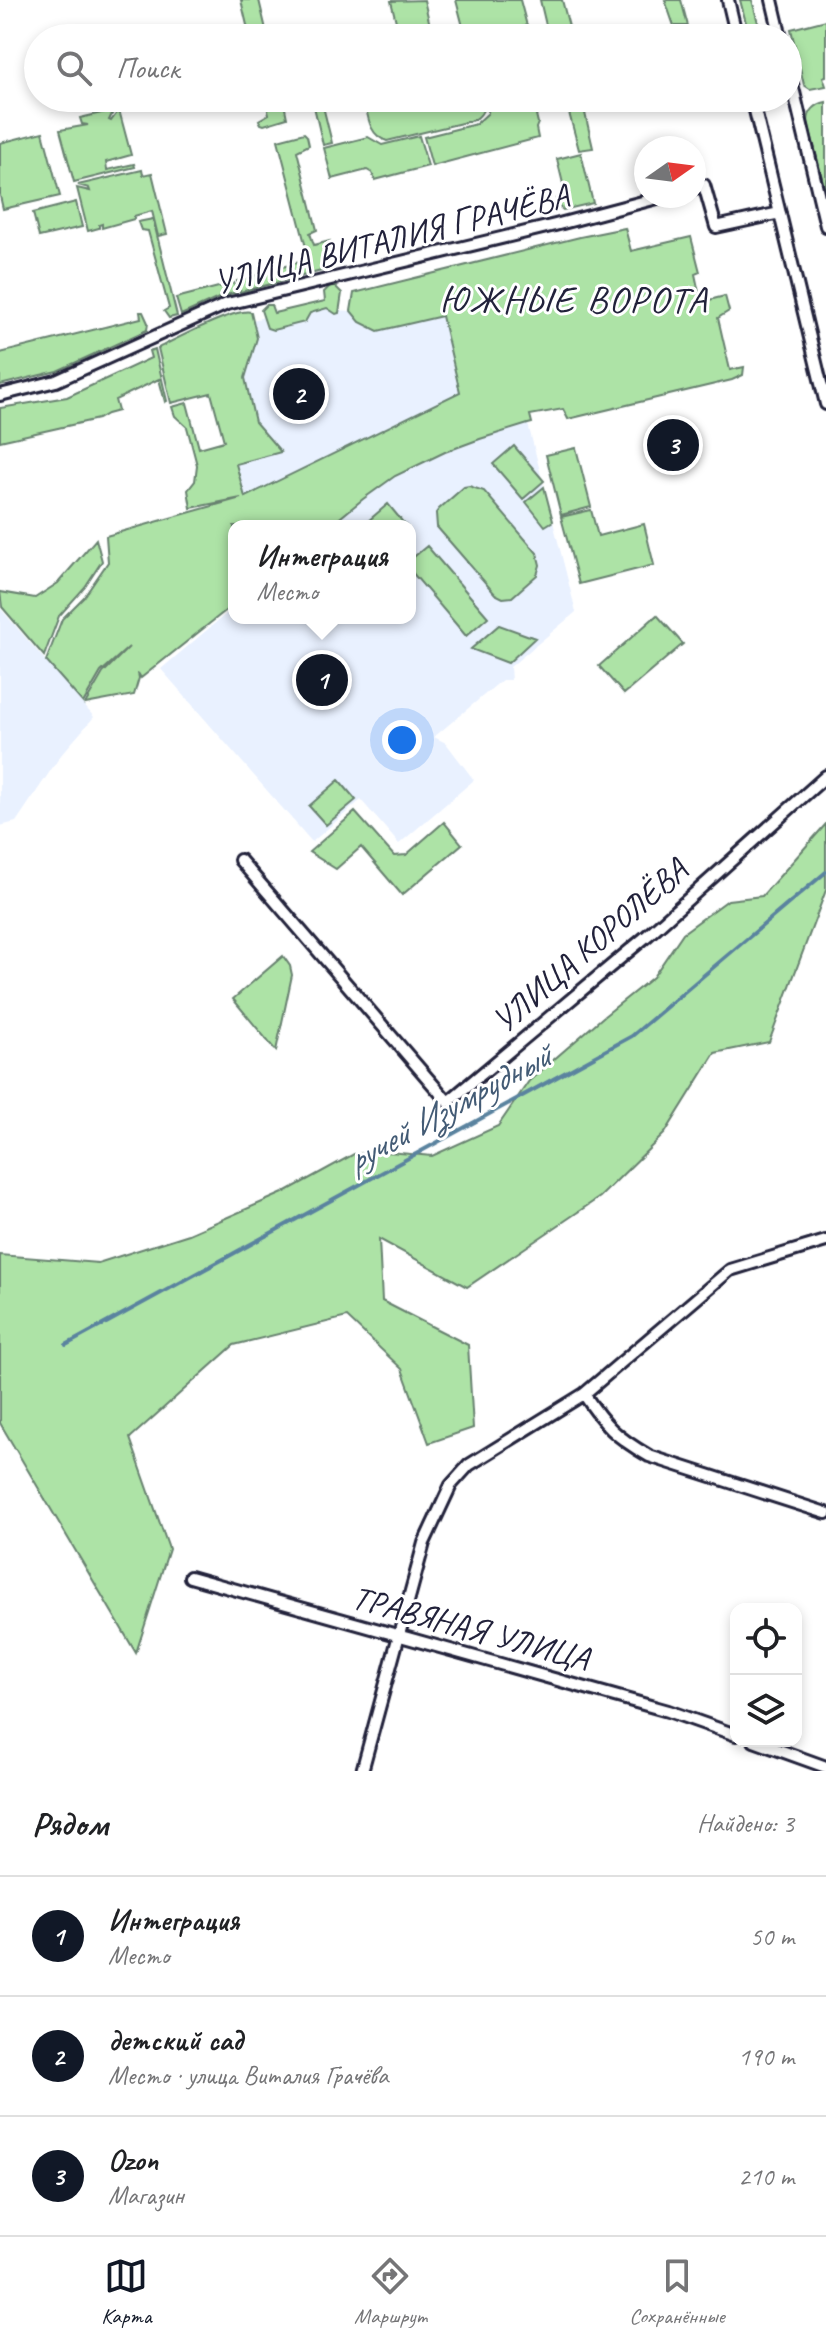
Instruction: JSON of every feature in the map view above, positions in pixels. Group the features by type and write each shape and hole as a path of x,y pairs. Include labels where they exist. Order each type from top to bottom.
{"street":[{"path":"728,0 734,24"},
{"path":"772,0 778,24"},
{"path":"755,112 826,404"},
{"path":"799,112 826,226"},
{"path":"706,192 716,227 780,213"},
{"name":"УЛИЦА ВИТАЛИЯ ГРАЧЁВА","path":"0,395 56,381 227,304 634,204"},
{"name":"УЛИЦА КОРОЛЁВА","path":"240,860 448,1102 648,935 825,776"},
{"path":"362,1771 424,1543 451,1485 469,1465 584,1394 730,1270 826,1241"},
{"path":"584,1394 604,1424 649,1456 826,1513"},
{"name":"ТРАВЯНАЯ УЛИЦА","path":"190,1577 668,1711 730,1733"},
{"path":"771,1747 826,1767"}],"shaded area":[{"path":"335,300 338,310 351,311 360,322 378,331 442,316 460,392 245,497 202,332"},
{"path":"528,424 576,612 510,667 511,680 502,680 434,737 446,743 474,780 399,844 361,800 312,842 161,669 228,612 228,624 416,624 416,520 337,520 395,476 480,439"},
{"path":"0,608 94,717 61,755 16,822 0,826"}],"green space":[{"path":"241,0 259,0 265,24 247,24"},
{"path":"424,0 430,24 397,24 391,1"},
{"path":"456,0 520,0 526,24 462,24"},
{"path":"540,0 562,0 568,24 546,24"},
{"path":"665,0 681,0 687,24 673,24"},
{"path":"740,0 752,0 758,24 746,24"},
{"path":"826,20 826,76 823,77 826,86 810,89 804,85 802,26"},
{"path":"826,102 826,194 808,122 813,109"},
{"path":"113,112 111,121 120,112 131,155 106,162 107,170 134,164 135,167 74,182 60,130 88,125 82,124 80,118"},
{"path":"286,112 287,118 261,124 259,120 269,114"},
{"path":"315,112 324,112 332,143 323,145"},
{"path":"367,112 481,112 474,120 387,141 372,129"},
{"path":"535,112 538,138 432,166 424,137 476,124 488,113"},
{"path":"569,112 588,112 585,113 593,148 579,150"},
{"path":"43,132 60,196 3,209 0,196 0,143"},
{"path":"304,133 309,145 297,151 317,230 310,233 314,245 330,241 334,265 329,269 240,292 237,281 309,259 278,140"},
{"path":"419,136 428,166 375,180 367,170 332,179 324,148 368,137 382,145"},
{"path":"581,153 593,203 563,210 556,199 566,196 557,159"},
{"path":"142,170 143,175 152,173 167,234 158,236 152,211 102,228 102,224 88,231 77,188 90,191 78,185"},
{"path":"76,202 82,227 39,237 33,213"},
{"path":"153,219 177,316 169,318 164,311 169,308 148,231 141,230 138,222"},
{"path":"625,228 631,251 691,237 700,272 695,274 701,302 725,296 729,311 718,318 730,370 744,367 743,375 568,419 563,409 530,415 532,423 445,452 395,476 337,520 228,520 228,609 141,678 138,673 134,695 85,704 103,673 129,647 101,672 83,703 46,661 62,619 84,597 108,562 106,536 241,498 191,508 188,490 195,481 197,465 187,427 175,416 172,407 187,403 199,448 224,441 211,393 171,403 158,348 220,319 251,312 257,338 245,378 255,422 281,452 236,464 245,497 460,392 442,316 378,331 360,322 351,311 354,293"},
{"path":"234,283 237,292 181,315 176,298"},
{"path":"335,286 342,293 339,313 327,308 310,313 305,322 273,330 267,328 261,310 266,305 271,305 274,313 325,301 324,292"},
{"path":"140,312 143,312 148,323 147,330 57,371 0,385 0,353 141,318"},
{"path":"155,349 167,401 159,379 115,400 118,411 98,419 0,441 0,408 67,397 151,358 149,351"},
{"path":"514,446 544,481 523,499 493,464"},
{"path":"576,448 591,507 561,515 546,455"},
{"path":"469,486 484,491 537,553 540,565 537,575 512,597 503,598 495,594 437,527 436,513 439,509"},
{"path":"544,487 553,521 545,526 526,502"},
{"path":"388,504 401,520 369,520"},
{"path":"591,510 598,536 644,524 654,565 579,584 561,517"},
{"path":"96,539 102,561 85,587 59,616 44,656 2,607 0,592 35,598 58,583"},
{"path":"427,546 488,617 466,636 416,577 416,555"},
{"path":"657,615 683,644 624,694 599,666"},
{"path":"499,625 535,638 508,663 471,649"},
{"path":"339,780 356,800 326,825 309,806"},
{"path":"355,812 394,856 406,855 444,822 462,844 402,895 361,847 336,869 309,852"},
{"path":"826,824 826,890 769,1042 715,1053 665,1133 600,1197 467,1287 379,1239 382,1301 468,1345 473,1428 429,1443 402,1369 347,1317 234,1345 130,1438 169,1549 136,1653 0,1423 0,1255 98,1263 189,1234 283,1193 354,1154 389,1152 432,1156 498,1126 529,1081 653,977 683,933 728,900 762,896"},
{"path":"283,956 292,975 276,1051 233,999"}],"waterway":[{"name":"ручей Изумрудный","path":"66,1345 632,1036 826,872"}],"place":[{"name":"детский сад","path":"299,394"},
{"name":"Ozon","path":"673,445"},
{"name":"Интеграция","path":"322,680"}],"district":[{"name":"ЮЖНЫЕ ВОРОТА","path":"574,299"}]}
